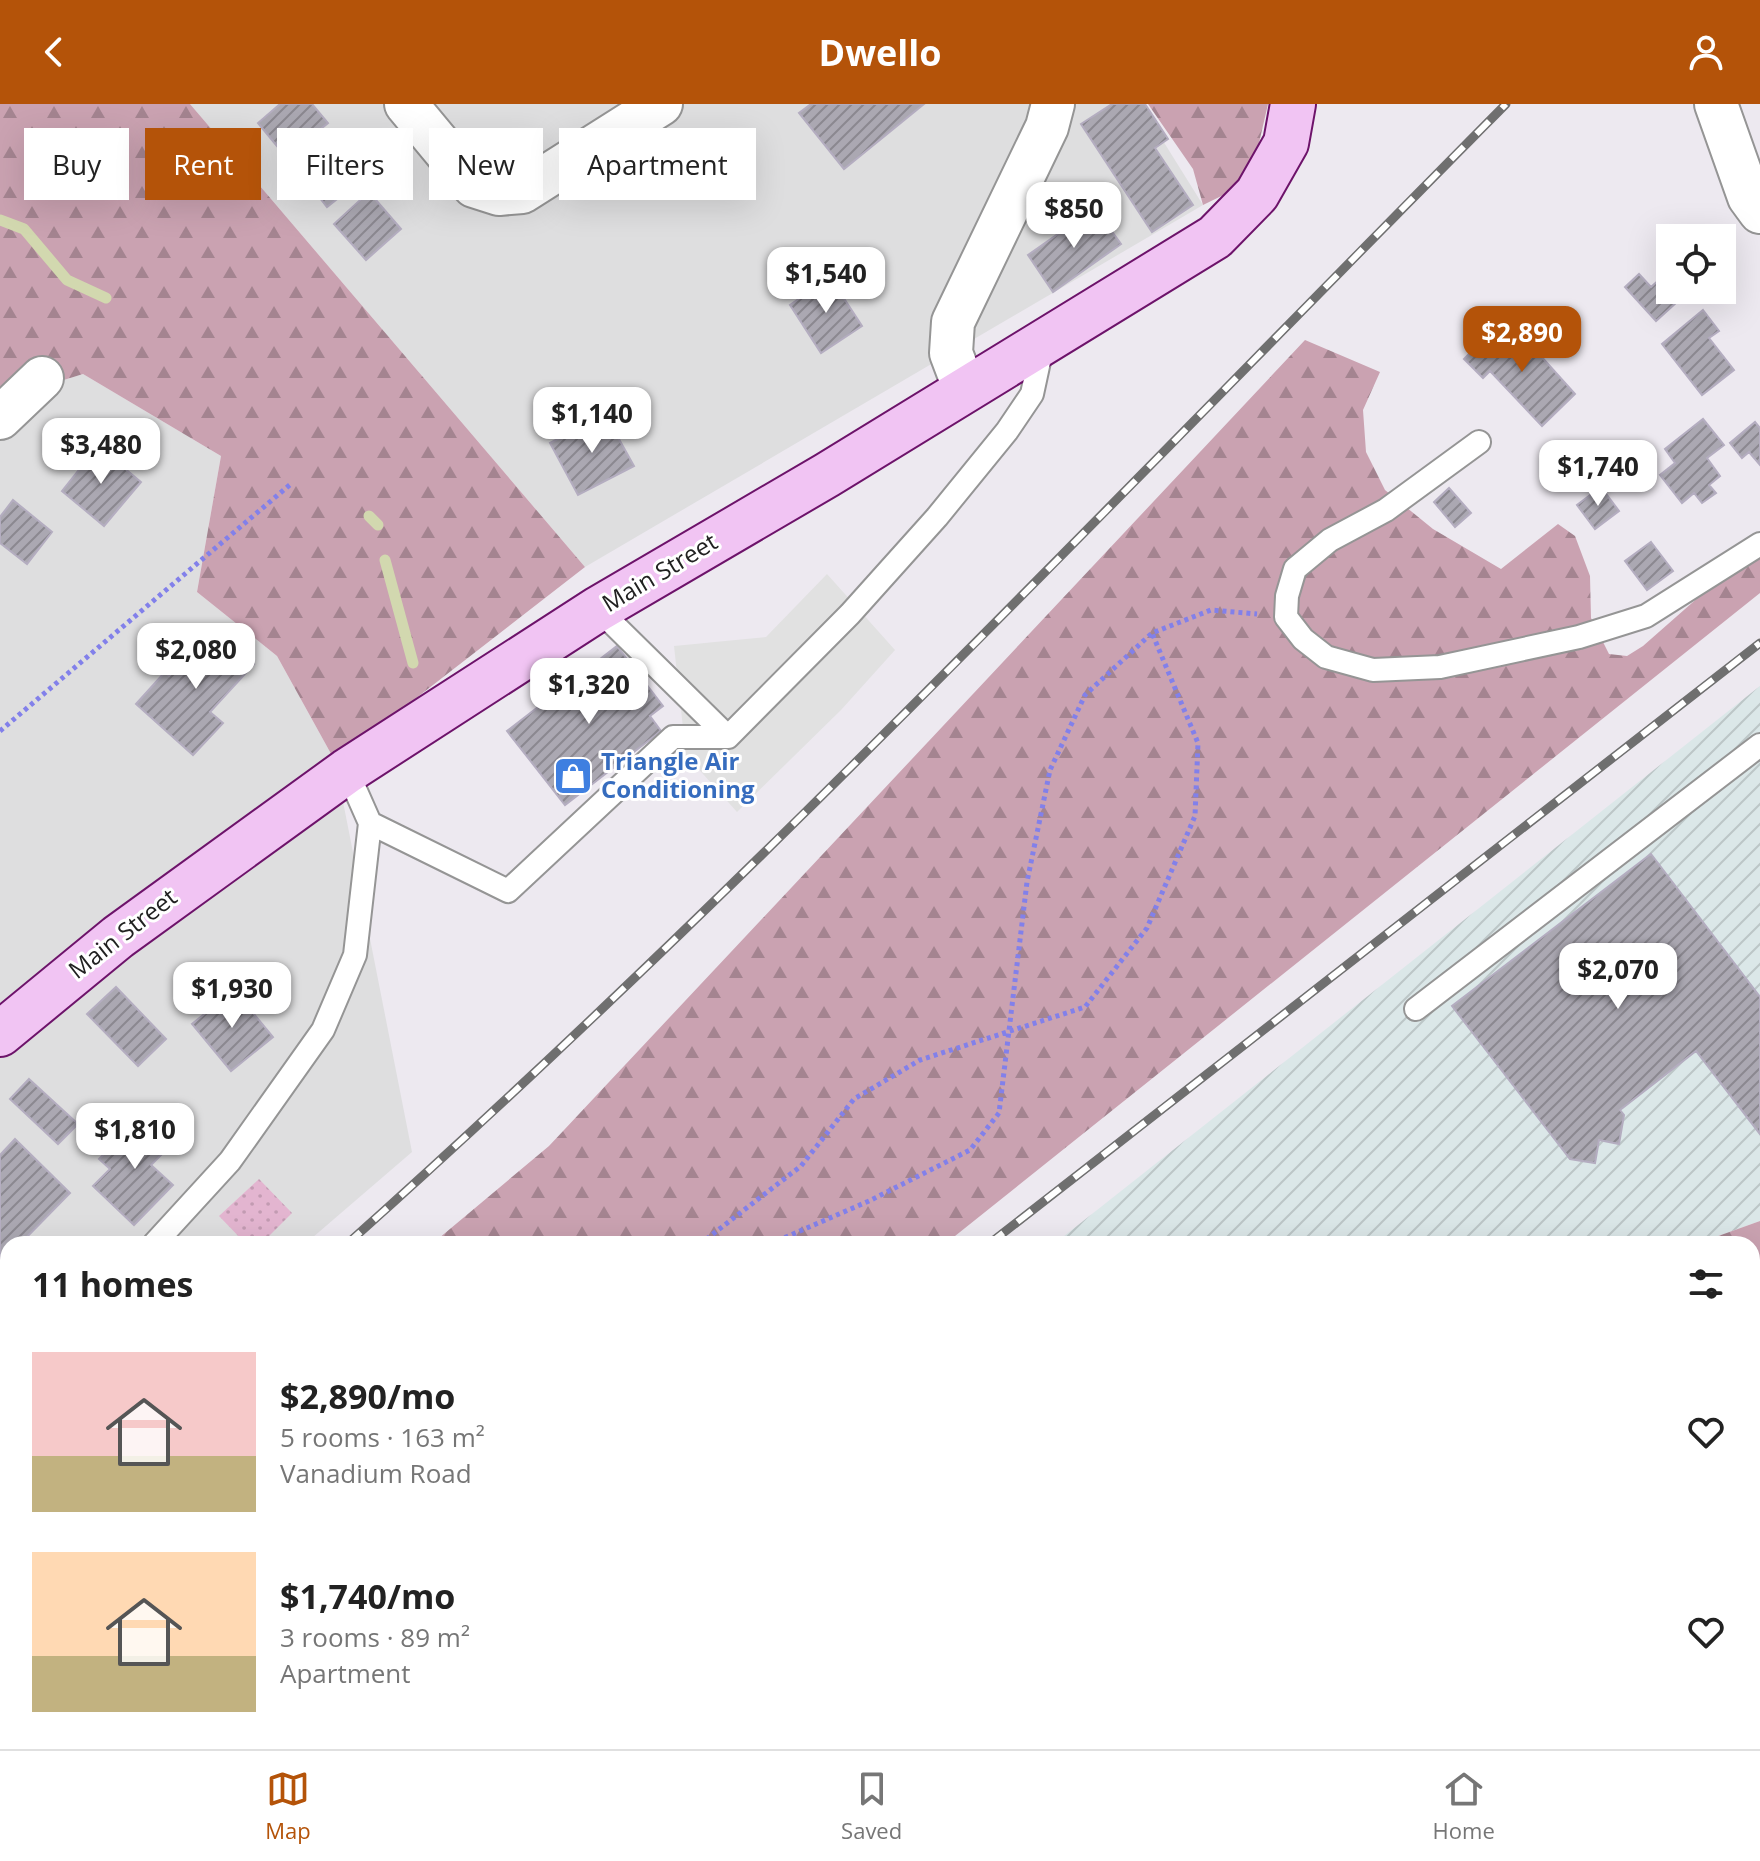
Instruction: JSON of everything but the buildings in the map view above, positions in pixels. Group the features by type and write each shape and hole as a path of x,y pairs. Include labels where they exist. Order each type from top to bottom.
{"street":[{"path":"406,104 474,186 499,194 522,192 661,104"},
{"path":"965,390 951,353 953,322 1047,127 1053,104"},
{"name":"Main Street","path":"0,1034 118,937 347,771 598,609 827,475 1215,237 1257,194 1286,143 1293,104"},
{"path":"1716,104 1749,197 1760,212"},
{"path":"0,418 42,378"}],"lane":[{"path":"370,823 508,891 673,737 728,737 850,614 937,517 1007,431 1032,394 1043,342"},
{"path":"1479,442 1386,510 1330,540 1295,569 1287,596 1286,617 1303,639 1326,657 1373,670 1440,667 1579,637 1646,616 1760,544"},
{"path":"598,609 728,737"},
{"path":"1416,1009 1760,745"},
{"path":"161,1236 230,1161 323,1030 355,955 370,823 347,771"}],"path":[{"path":"0,731 292,483"},
{"path":"788,1236 869,1201 970,1150 999,1113 1027,882 1050,770 1085,695 1152,633 1211,610 1286,617"},
{"path":"710,1236 801,1166 854,1099 920,1060 1085,1007 1147,928 1195,816 1198,743 1152,633"}],"shaded area":[{"path":"190,104 1140,104 1203,205 585,567 261,187 261,128 210,128"},
{"path":"83,374 221,456 197,592 277,656 335,761 412,1152 314,1236 0,1236 0,400"},
{"path":"827,574 895,650 841,710 737,812 686,755 674,646 766,637"},
{"path":"1760,686 1760,1221 1718,1236 1064,1236"}],"green space":[{"path":"0,104 190,104 210,128 145,128 145,200 261,200 261,187 585,567 335,761 277,656 197,592 221,456 83,374 0,400"},
{"path":"1148,104 1268,104 1250,182 1203,205 1193,169"},
{"path":"1305,340 1380,372 1363,410 1366,452 1385,490 1433,529 1501,569 1558,524 1575,536 1590,576 1591,618 1609,654 1627,656 1643,646 1701,595 1728,553 1760,533 1760,593 955,1236 442,1236 549,1146"},
{"path":"259,1179 292,1213 269,1236 238,1236 219,1216"},
{"path":"1760,1221 1760,1236 1718,1236"}],"waterway":[{"path":"0,220 24,229 67,280 106,298"},
{"path":"369,516 378,525"},
{"path":"385,560 413,663"}],"railway":[{"path":"356,1236 645,968 791,826 1506,104"},
{"path":"999,1236 1760,643"}],"place":[{"name":"Triangle Air Conditioning","path":"573,776"}]}
